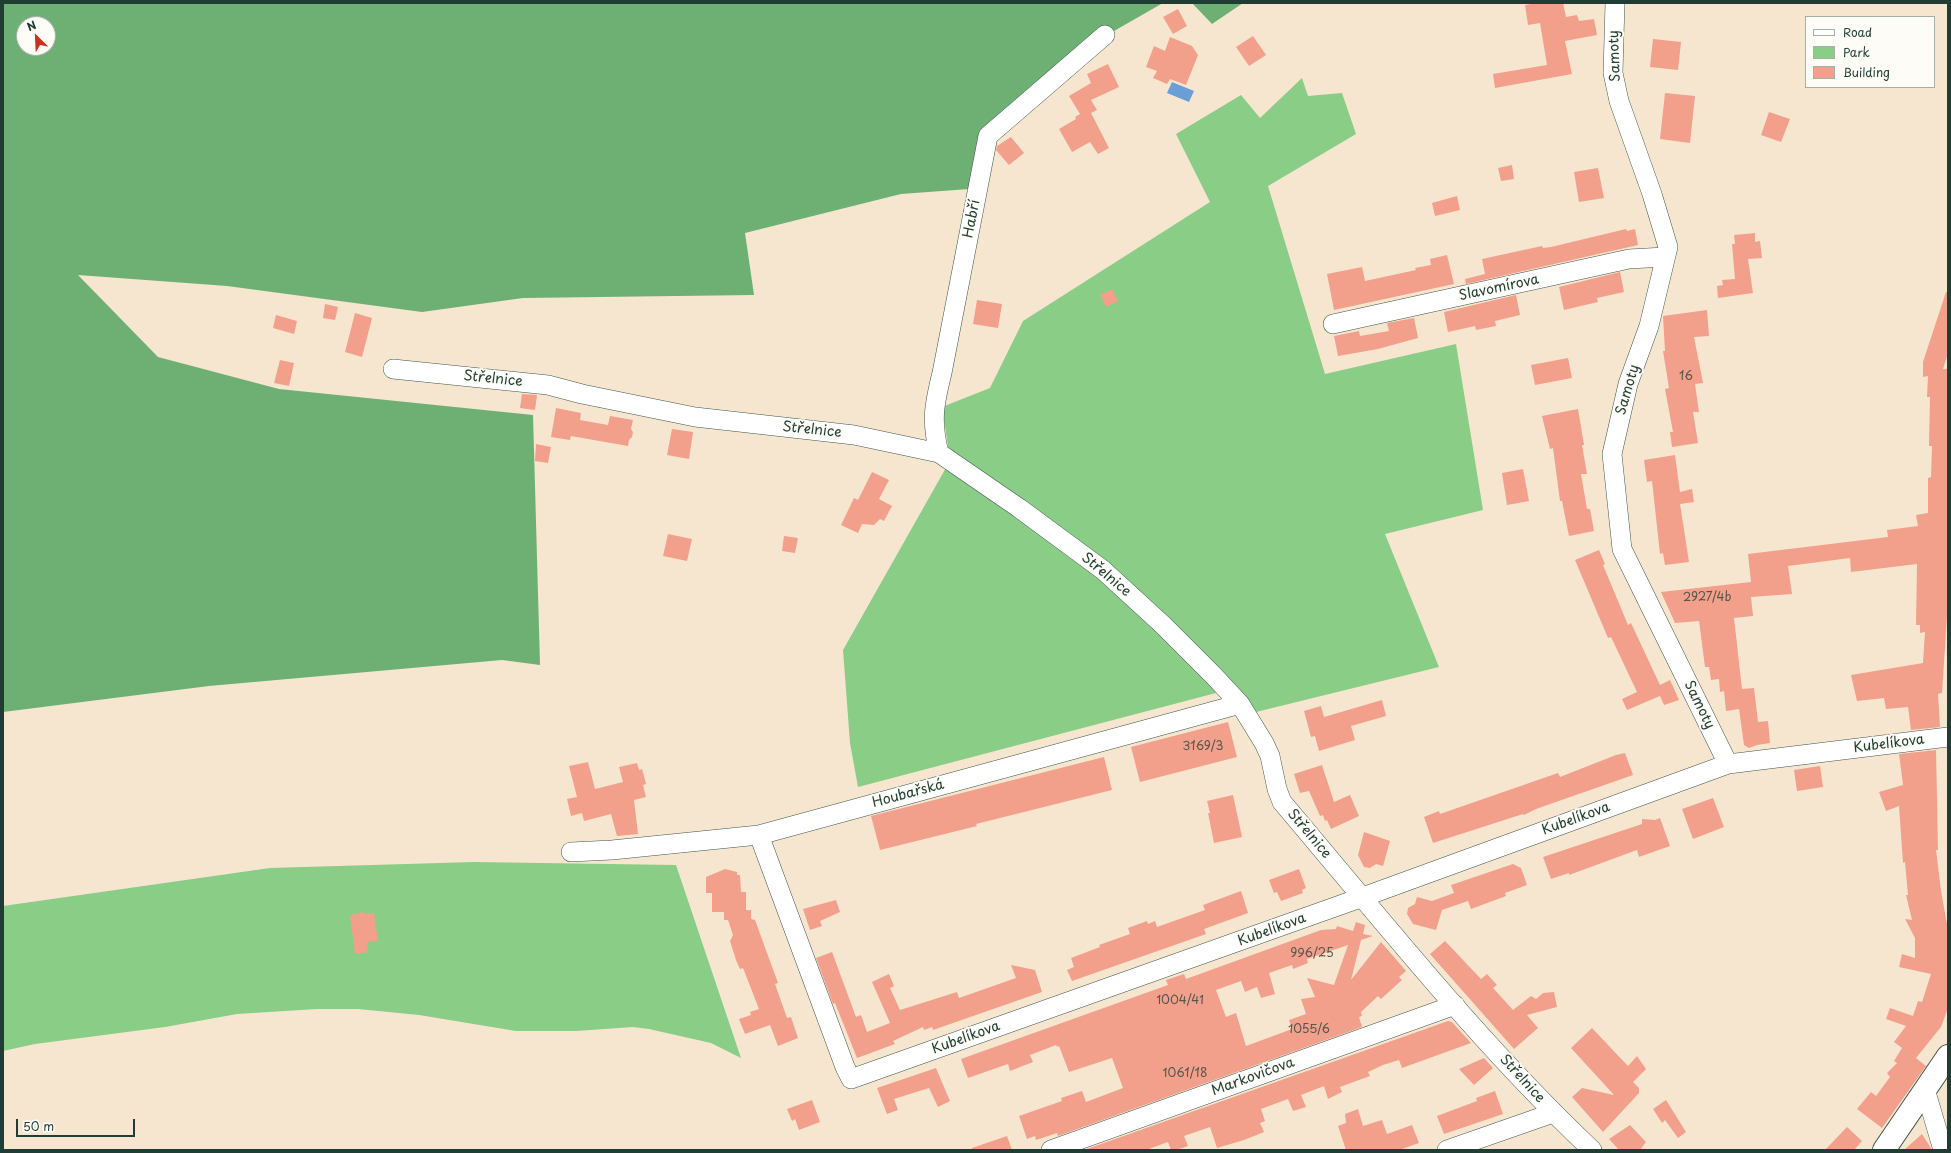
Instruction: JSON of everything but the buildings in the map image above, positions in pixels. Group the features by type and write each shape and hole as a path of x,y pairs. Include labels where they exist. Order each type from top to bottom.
{"street":[{"name":"Samoty","path":"1615,3 1613,73 1619,101 1652,194 1668,247 1649,326 1628,384 1612,454 1622,549 1728,764"},
{"name":"Habří","path":"939,453 934,433 934,405 945,359 988,136 1105,35"},
{"name":"Slavomírova","path":"1333,324 1628,260 1665,257"},
{"name":"Střelnice","path":"393,369 548,385 582,394 695,417 854,435 939,453 1019,508 1104,570 1168,630 1240,704 1264,743 1270,756 1277,789 1282,802 1454,1005 1553,1113 1592,1150"},
{"name":"Houbařská","path":"571,852 612,850 760,835 1240,704"},
{"name":"Kubelíkova","path":"760,835 845,1067 851,1079 1363,898 1728,764 1948,737"},
{"name":"Markovičova","path":"1051,1150 1454,1005"},
{"path":"1884,1150 1948,1056"},
{"path":"1926,1089 1943,1150"},
{"path":"1447,1150 1553,1113"}],"green space":[{"path":"3,3 1163,3 1114,31 1084,40 1033,93 980,133 969,189 901,194 745,233 754,295 523,298 422,312 227,286 78,275 158,357 279,389 533,415 540,665 502,660 209,686 3,712"},
{"path":"1192,3 1243,3 1212,24"},
{"path":"1302,78 1308,96 1342,93 1356,134 1268,186 1325,374 1456,344 1483,510 1385,534 1439,667 1256,712 1235,688 858,787 850,743 843,650 947,466 949,452 942,407 990,388 1023,321 1210,202 1176,134 1241,95 1260,118"},
{"path":"474,862 676,865 741,1058 711,1043 649,1029 633,1027 576,1031 516,1031 419,1015 358,1009 317,1009 237,1014 165,1027 35,1044 3,1051 3,906 270,868"}],"water":[{"path":"1172,82 1194,91 1189,102 1167,93"}]}
